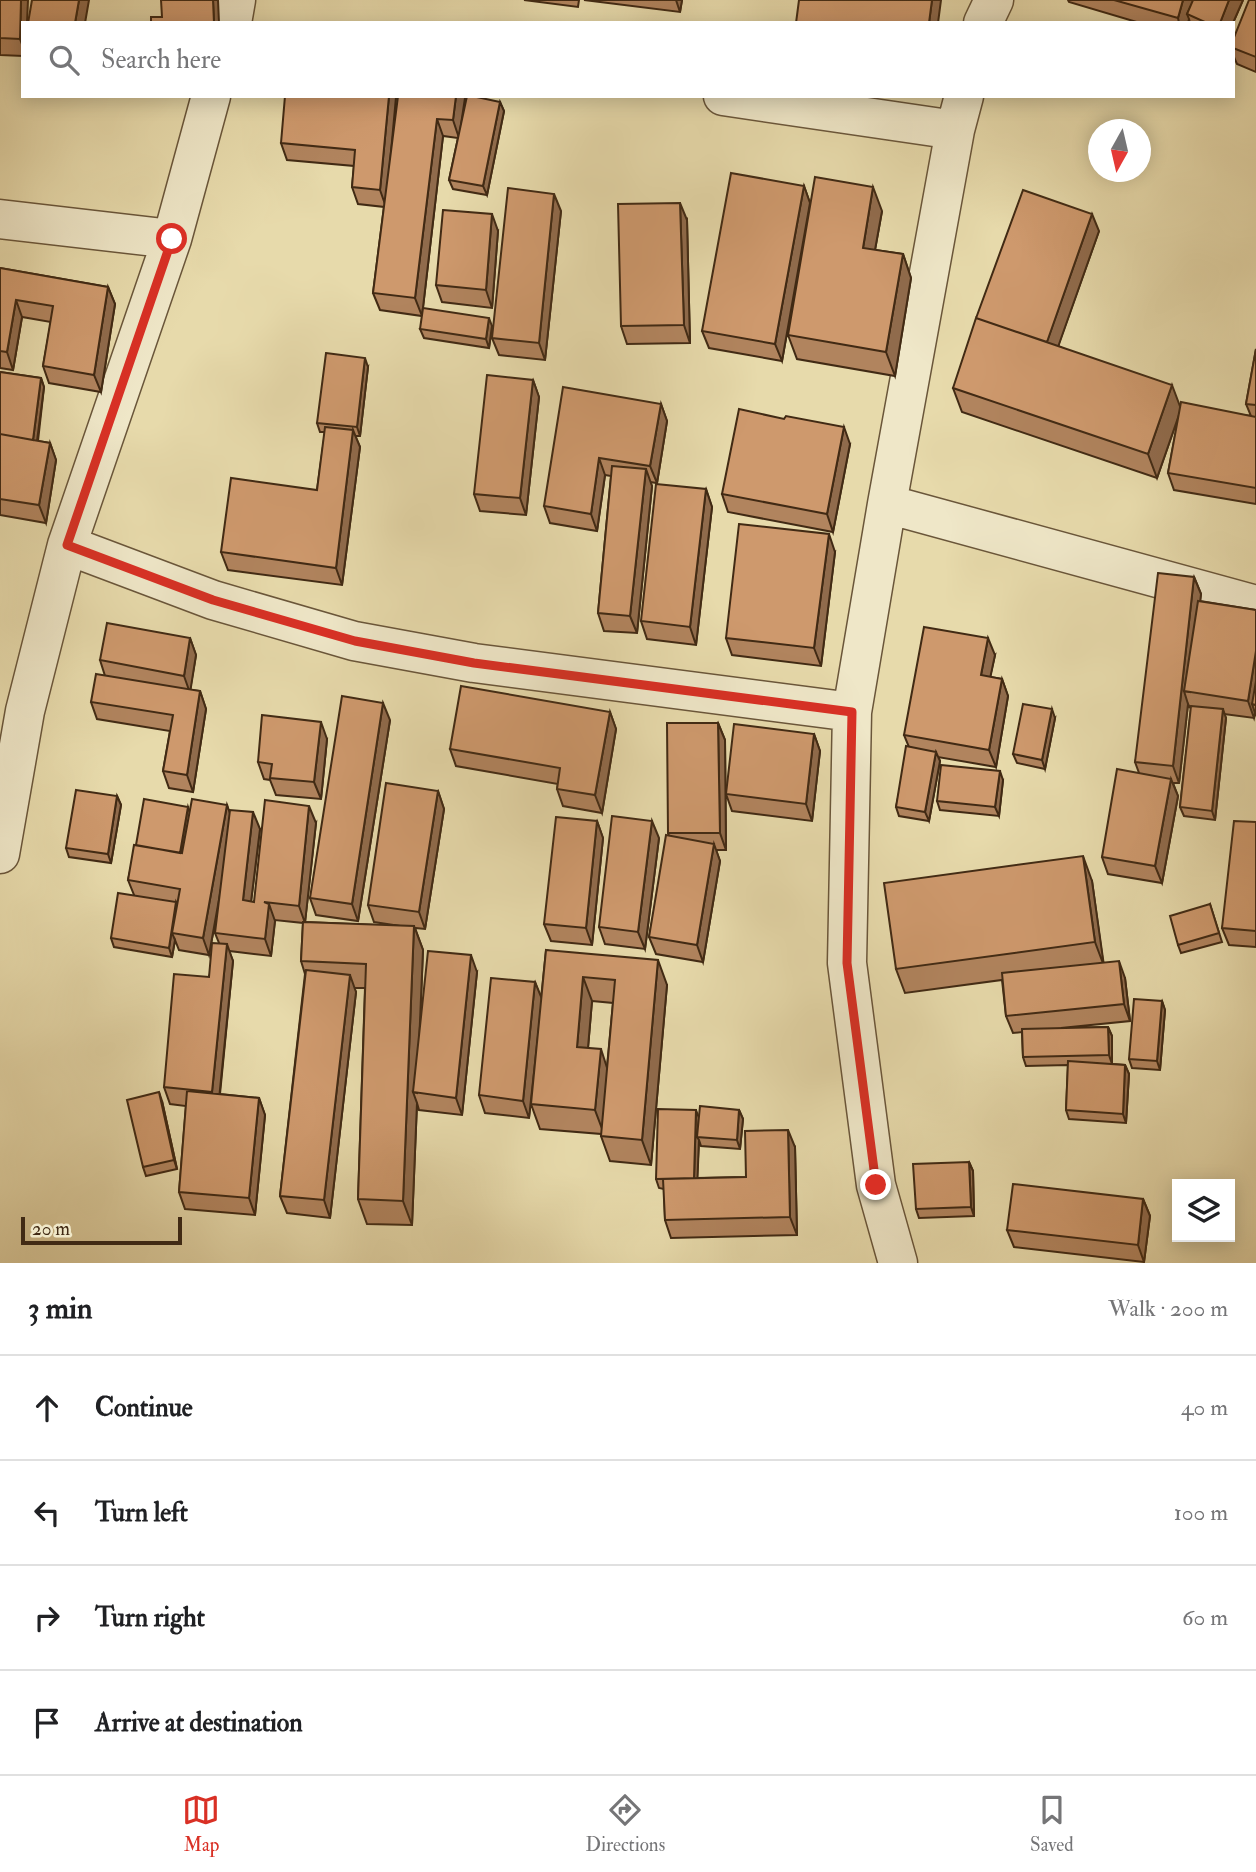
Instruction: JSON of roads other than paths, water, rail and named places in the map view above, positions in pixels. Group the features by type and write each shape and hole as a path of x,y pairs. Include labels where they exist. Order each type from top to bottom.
{"street":[{"path":"232,21 236,0"},
{"path":"984,21 994,0"},
{"path":"0,854 25,711 67,545 172,239 210,98"},
{"path":"751,98 959,113 887,504 852,712 847,963 876,1185 898,1263"},
{"path":"0,219 172,239"},
{"path":"887,504 1256,605"},
{"path":"67,545 213,600 355,641 474,663 852,712"}]}
